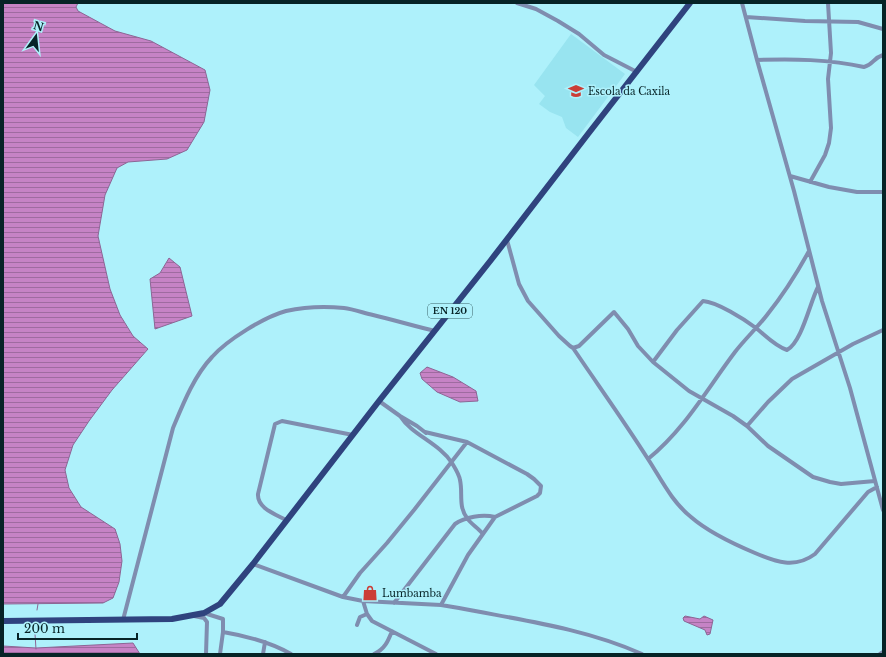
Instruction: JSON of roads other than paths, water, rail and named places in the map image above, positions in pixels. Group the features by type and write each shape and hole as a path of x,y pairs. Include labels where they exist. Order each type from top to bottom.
{"main road":[{"name":"EN 120","path":"3,621 122,621 172,619 204,613 220,604 254,564 286,520 507,240 690,3"}],"street":[{"path":"517,3 531,6 558,21 579,34 604,55 637,72"},
{"path":"742,3 790,176 818,286 850,388 883,510"},
{"path":"810,182 825,155 829,143 831,128 828,79 831,62 828,3"},
{"path":"746,17 858,22 883,29"},
{"path":"757,60 787,59 867,66 877,56 883,55"},
{"path":"790,176 857,192 883,192"},
{"path":"507,240 519,284 528,301 559,336 573,348 648,459 668,492 691,517 738,546 770,560 783,563 796,562 807,560 815,554 868,492 876,487"},
{"path":"648,459 673,436 736,350 767,316 797,273 809,251"},
{"path":"653,362 677,330 703,301 731,312 756,328 770,340 785,349 790,349 802,331 818,286"},
{"path":"122,621 173,428 194,383 204,367 219,350 248,329 266,320 286,312 312,308 345,308 435,331"},
{"path":"573,348 579,346 614,312 628,329 638,346 653,362 689,391 733,416 747,426 768,446 813,477 841,484 875,481"},
{"path":"747,426 768,402 792,380 852,344 883,330"},
{"path":"379,401 425,432 467,442 528,474 541,486 540,493 537,496 495,517 482,533 468,555 441,605"},
{"path":"400,416 404,422 431,442 452,462 460,477 460,500 466,518 482,533"},
{"path":"286,520 261,506 258,500 258,494 275,424 282,421 353,435"},
{"path":"425,432 431,442"},
{"path":"343,596 467,442"},
{"path":"394,603 455,524 466,518 487,516 495,517"},
{"path":"254,564 343,596 363,601 441,605 586,633 642,654"},
{"path":"363,601 367,614 372,622 436,654"},
{"path":"204,613 223,619 220,654"},
{"path":"357,625 360,617 367,614"},
{"path":"194,616 203,617 206,620 206,654"},
{"path":"374,654 381,651 392,631"},
{"path":"223,632 239,634 265,642 291,654"},
{"path":"263,654 265,642"}],"waterway":[{"path":"37,610 38,604"},
{"path":"35,634 36,649"}],"place":[{"name":"Escola da Caxila","path":"576,91"},
{"name":"Lumbamba","path":"370,593"}]}
